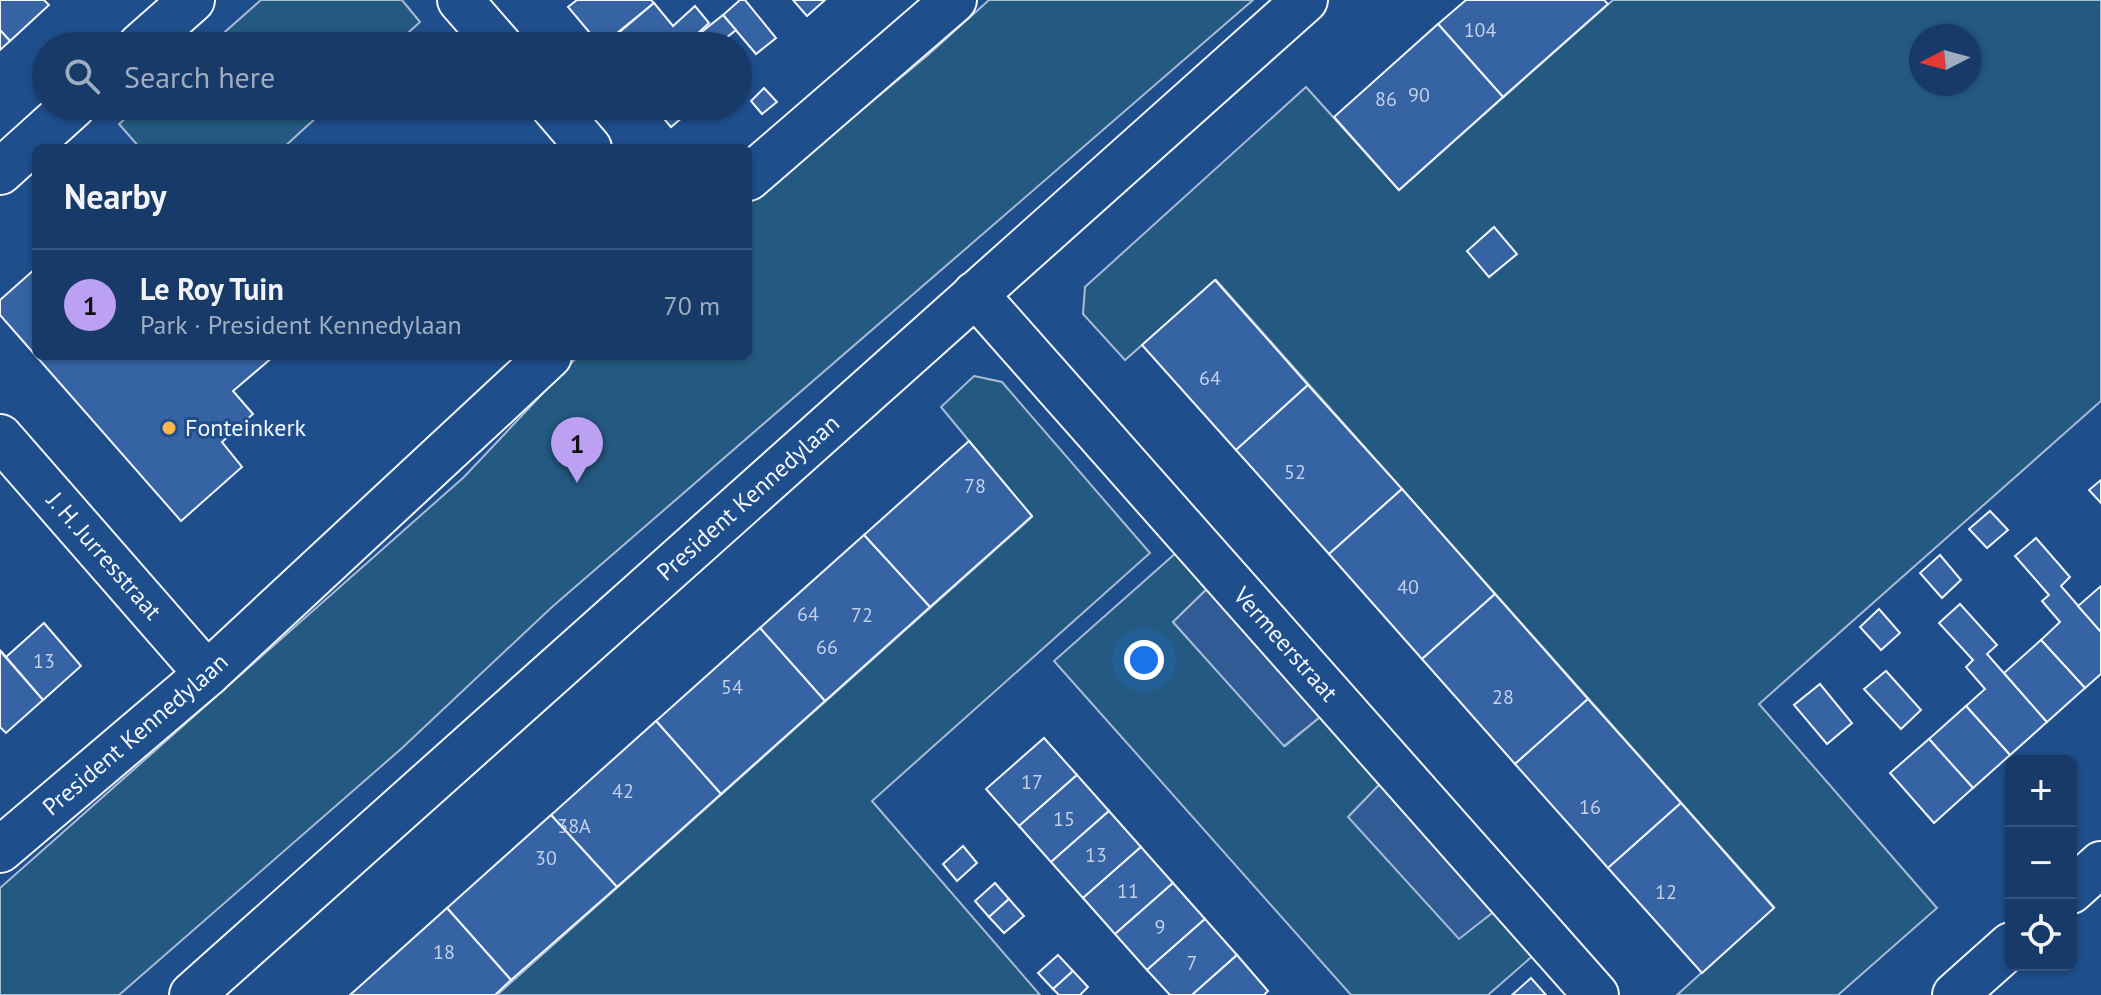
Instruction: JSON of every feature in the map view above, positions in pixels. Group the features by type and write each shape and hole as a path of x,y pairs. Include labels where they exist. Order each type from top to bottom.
{"street":[{"path":"156,32 192,0"},
{"path":"460,0 488,32"},
{"path":"752,175 954,0"},
{"name":"President Kennedylaan","path":"192,995 1305,0"},
{"path":"0,172 58,120"},
{"path":"565,120 586,144"},
{"name":"Vermeerstraat","path":"975,294 1596,995"},
{"name":"President Kennedylaan","path":"0,850 207,674 545,360"},
{"name":"J. H. Jurresstraat","path":"0,437 207,674"},
{"path":"2077,886 2101,864"},
{"path":"1955,995 2005,950"}],"shaded area":[{"path":"261,0 402,0 420,22 409,32 225,32"},
{"path":"989,0 1253,0 552,607 401,749 119,995 0,995 0,888 464,477 574,360 752,360 752,201 928,55"},
{"path":"1613,0 2101,0 2101,401 1759,704 1937,908 1838,995 1677,995 1774,907 1216,280 1125,360 1083,314 1085,287 1306,87 1399,190"},
{"path":"124,120 314,120 287,144 136,144 119,124"},
{"path":"974,376 1002,382 1150,553 872,801 1040,995 497,995 1032,517 941,407"},
{"path":"1177,552 1208,588 1173,622 1285,746 1321,716 1381,783 1349,816 1459,938 1496,910 1536,953 1488,995 1351,995 1054,661"},
{"path":"1208,588 1320,717 1284,746 1173,622"},
{"path":"1381,783 1496,910 1459,939 1348,817"}],"building":[{"path":"0,0 44,0 49,5 10,41 0,30"},
{"path":"577,0 651,0 654,3 618,32 589,32 568,7"},
{"path":"740,0 745,0 776,38 756,54 752,49 752,32 737,32 723,15"},
{"path":"793,0 825,0 807,16"},
{"path":"1466,0 1604,0 1608,4 1503,97 1438,24"},
{"path":"654,3 673,26 695,6 709,23 699,32 620,32"},
{"path":"723,15 736,30 734,32 702,32"},
{"path":"1438,24 1503,97 1399,190 1334,117"},
{"path":"0,30 10,41 0,50"},
{"path":"764,88 777,102 762,114 752,100"},
{"path":"665,120 679,120 671,127"},
{"path":"1494,227 1517,254 1489,277 1467,251"},
{"path":"32,272 32,351 0,315 0,300"},
{"path":"1215,280 1308,385 1236,450 1142,345"},
{"name":"Fonteinkerk","path":"40,360 269,360 233,391 253,414 222,442 242,467 181,521"},
{"path":"1308,385 1402,489 1329,554 1236,450"},
{"path":"969,441 1032,516 930,607 864,535"},
{"path":"2101,480 2101,503 2089,490"},
{"path":"1402,489 1495,594 1422,659 1329,554"},
{"path":"1990,511 2008,530 1987,548 1969,529"},
{"path":"864,535 930,607 825,701 760,628"},
{"path":"2036,538 2070,577 2061,586 2101,632 2101,674 2085,688 2041,640 2060,622 2042,601 2049,595 2015,556"},
{"path":"1940,555 1961,580 1942,598 1920,573"},
{"path":"2101,586 2101,632 2078,606"},
{"path":"1495,594 1588,699 1515,764 1422,659"},
{"path":"1960,604 1997,645 1987,654 2047,722 2010,755 1966,706 1985,689 1966,667 1973,660 1939,623"},
{"path":"1879,609 1900,633 1881,650 1860,627"},
{"path":"44,623 81,666 43,700 6,657"},
{"path":"760,628 825,701 721,794 656,721"},
{"path":"2041,640 2085,688 2047,722 2004,673"},
{"path":"0,651 43,700 6,733 0,727"},
{"path":"1886,671 1921,710 1901,729 1864,689"},
{"path":"1820,684 1852,723 1827,744 1794,705"},
{"path":"1588,699 1681,803 1608,868 1515,764"},
{"path":"1966,706 2010,755 2005,755 2005,759 1973,788 1929,739"},
{"path":"656,721 721,794 617,887 551,815"},
{"path":"1044,738 1077,775 1019,826 986,789"},
{"path":"1929,739 1973,788 1934,823 1890,773"},
{"path":"1077,775 1109,811 1051,862 1019,826"},
{"path":"1681,803 1774,908 1702,973 1608,868"},
{"path":"1109,811 1141,847 1083,898 1051,862"},
{"path":"551,815 617,887 511,980 447,908"},
{"path":"963,846 977,863 957,881 943,864"},
{"path":"1141,847 1173,883 1115,934 1083,898"},
{"path":"995,883 1009,899 989,917 975,901"},
{"path":"1173,883 1205,919 1147,970 1115,934"},
{"path":"1009,899 1024,916 1004,933 989,917"},
{"path":"447,908 511,980 495,995 350,995"},
{"path":"1205,919 1237,955 1192,995 1170,995 1147,970"},
{"path":"1058,955 1073,971 1053,989 1038,973"},
{"path":"1237,955 1268,991 1264,995 1192,995"},
{"path":"1073,971 1088,987 1080,995 1059,995 1053,989"},
{"path":"1531,978 1546,995 1512,995"}],"place":[{"name":"Fonteinkerk","path":"169,428"},
{"name":"Le Roy Tuin","path":"577,483"}]}
